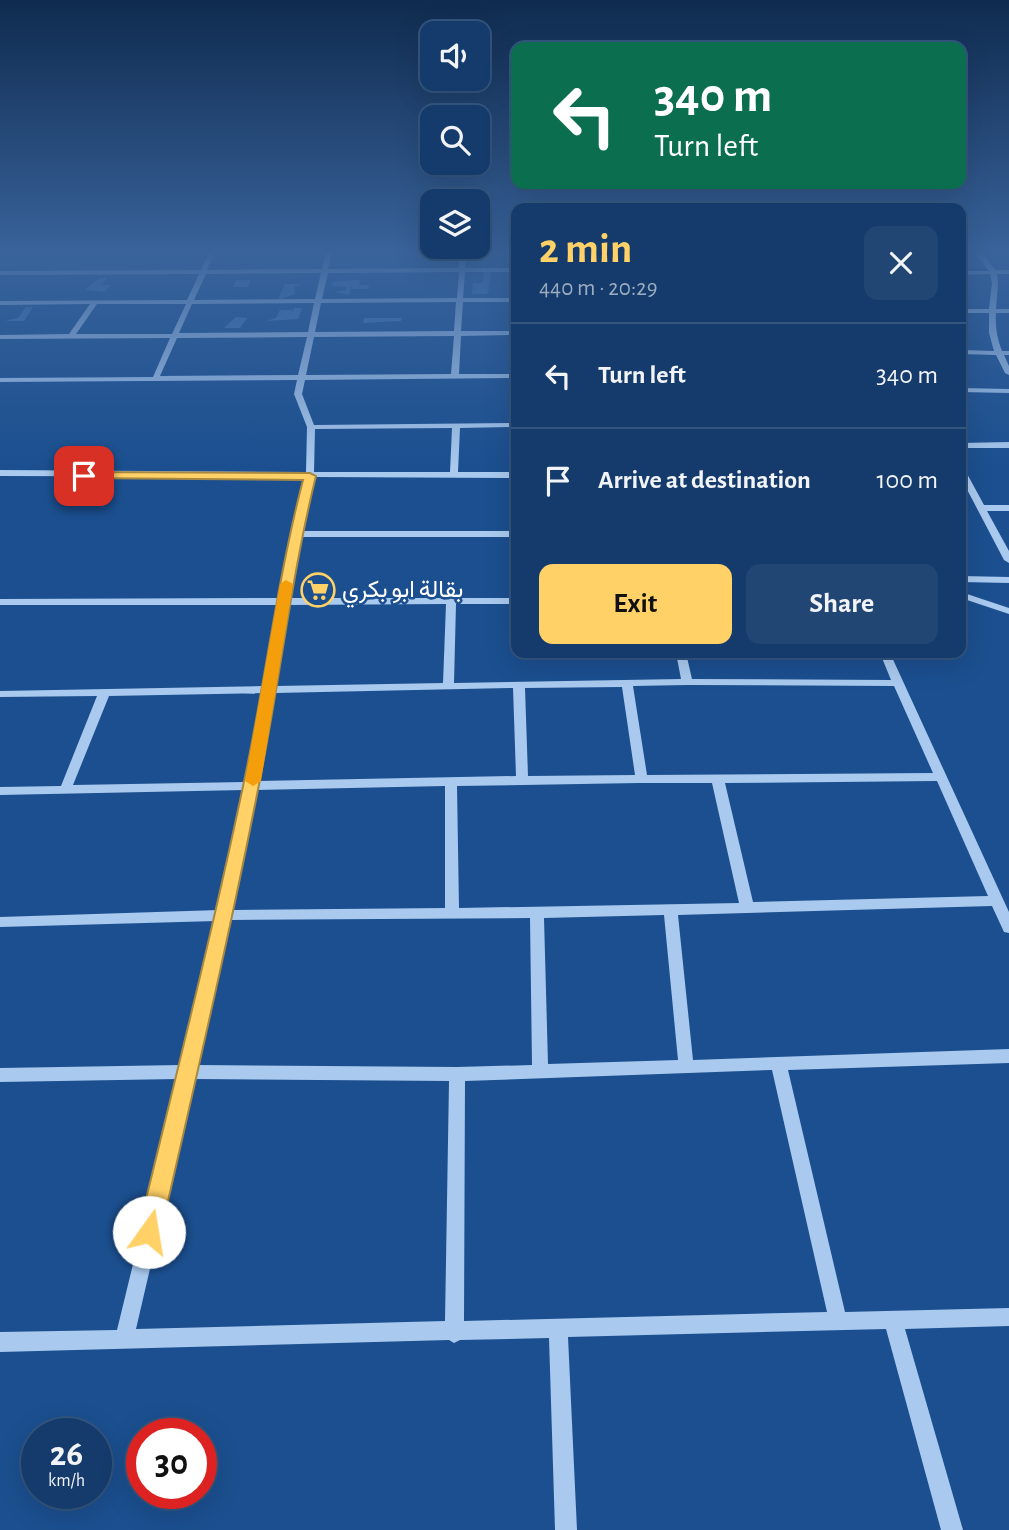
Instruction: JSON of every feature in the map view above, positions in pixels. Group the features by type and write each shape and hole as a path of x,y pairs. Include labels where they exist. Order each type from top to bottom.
{"street":[{"path":"71,336 80,323"},
{"path":"155,380 182,323"},
{"path":"124,1338 225,915 270,689 295,534 310,476 311,427 298,401 300,378 312,323"},
{"path":"455,376 457,323"},
{"path":"994,323 997,352 1009,373"},
{"path":"0,337 511,333"},
{"path":"966,352 1009,353"},
{"path":"0,380 511,376"},
{"path":"966,390 1009,391"},
{"path":"311,427 511,425"},
{"path":"454,475 456,426"},
{"path":"966,446 1009,445"},
{"path":"0,474 511,475"},
{"path":"966,480 1009,560"},
{"path":"980,508 1009,508"},
{"path":"295,534 511,534"},
{"path":"966,579 1009,580"},
{"path":"966,597 1009,611"},
{"path":"0,602 511,601"},
{"path":"448,687 451,603"},
{"path":"682,658 687,682"},
{"path":"887,658 1009,928"},
{"path":"0,694 687,682 898,683"},
{"path":"627,685 642,780"},
{"path":"519,686 522,780"},
{"path":"65,790 105,691"},
{"path":"0,791 522,780 940,777"},
{"path":"718,780 747,908"},
{"path":"451,782 452,912"},
{"path":"0,922 225,915 537,913 996,901"},
{"path":"670,909 686,1066"},
{"path":"537,913 540,1070"},
{"path":"0,1075 186,1072 457,1074 1009,1056"},
{"path":"779,1065 838,1320"},
{"path":"454,1333 457,1074"},
{"path":"0,1342 558,1331 838,1320 1009,1317"},
{"path":"893,1319 952,1530"},
{"path":"558,1331 566,1530"}],"building":[{"path":"229,323 243,323 240,328 224,328"}],"slow traffic":[{"path":"253,781 286,584"}],"place":[{"name":"بقالة ابو بكري","path":"318,590"}],"route":[{"path":"84,476 310,476 295,534 270,689 225,915 149,1232"}]}
